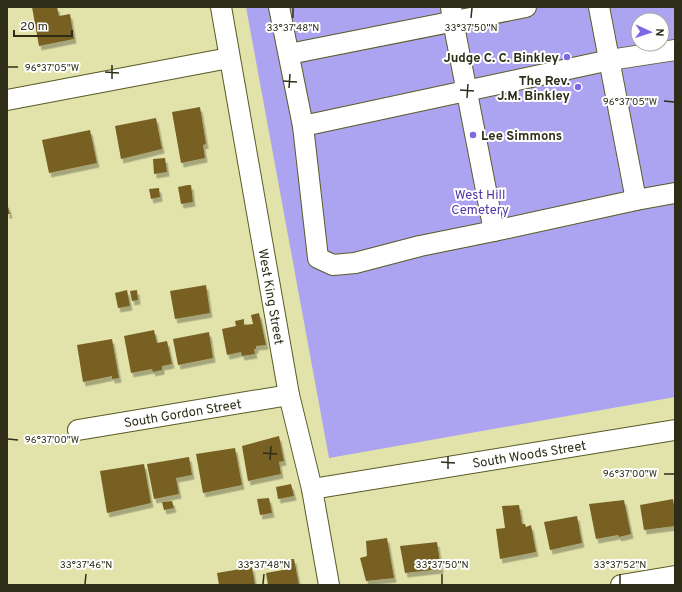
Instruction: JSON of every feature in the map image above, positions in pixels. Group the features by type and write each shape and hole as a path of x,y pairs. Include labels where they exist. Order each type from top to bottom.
{"street":[{"name":"West King Street","path":"221,7 289,395 312,489 328,585"},
{"path":"279,7 303,126 318,258 333,265 355,263 420,246 675,193"},
{"path":"289,54 452,14 526,7"},
{"path":"599,7 636,200"},
{"path":"452,14 494,231"},
{"path":"303,126 610,60 675,50"},
{"path":"7,100 229,58"},
{"name":"South Gordon Street","path":"78,430 289,395"},
{"name":"South Woods Street","path":"312,489 675,430"},
{"path":"621,585 675,576"}],"green space":[{"name":"West Hill Cemetery","path":"246,7 675,7 675,397 329,458"}],"building":[{"path":"32,7 57,7 59,16 70,14 74,39 39,46"},
{"path":"200,107 206,144 203,145 205,158 181,163 172,112"},
{"path":"156,118 162,149 121,159 115,126"},
{"path":"90,130 97,163 49,173 42,140"},
{"path":"165,158 167,172 154,174 153,159"},
{"path":"191,185 193,202 181,204 178,187"},
{"path":"159,188 160,197 151,199 149,189"},
{"path":"7,203 10,214 7,214"},
{"path":"206,285 210,313 175,319 170,291"},
{"path":"127,290 130,306 118,308 115,293"},
{"path":"137,290 138,300 132,301 130,291"},
{"path":"259,313 266,345 256,346 256,349 254,349 255,354 242,356 241,352 227,355 222,329 236,326 235,321 244,319 244,325 253,324 251,315"},
{"path":"154,330 157,343 167,341 172,364 162,366 162,370 153,372 152,369 131,373 124,336"},
{"path":"209,332 213,358 178,365 173,339"},
{"path":"112,339 119,378 112,379 112,376 83,382 77,345"},
{"path":"279,436 284,461 279,462 281,474 248,481 242,446"},
{"path":"235,448 242,485 203,493 196,454"},
{"path":"189,457 192,475 176,478 179,494 154,499 147,464"},
{"path":"144,464 151,503 107,513 100,471"},
{"path":"291,484 294,496 278,499 276,487"},
{"path":"269,498 272,513 260,515 257,499"},
{"path":"673,499 675,526 644,530 640,505"},
{"path":"624,500 631,534 619,537 618,535 596,539 589,504"},
{"path":"172,501 174,508 164,510 162,502"},
{"path":"519,505 522,524 525,524 526,527 531,525 536,552 500,559 496,529 505,528 502,506"},
{"path":"577,516 582,543 550,550 544,522"},
{"path":"387,538 394,578 366,581 360,558 367,556 366,541"},
{"path":"437,542 441,569 405,573 400,546"},
{"path":"294,559 299,585 268,585 266,573 283,570 281,560"},
{"path":"252,567 255,585 219,585 217,573"}],"place":[{"name":"Judge C. C. Binkley","path":"567,57"},
{"name":"The Rev. J.M. Binkley","path":"578,87"},
{"name":"Lee Simmons","path":"473,135"}]}
